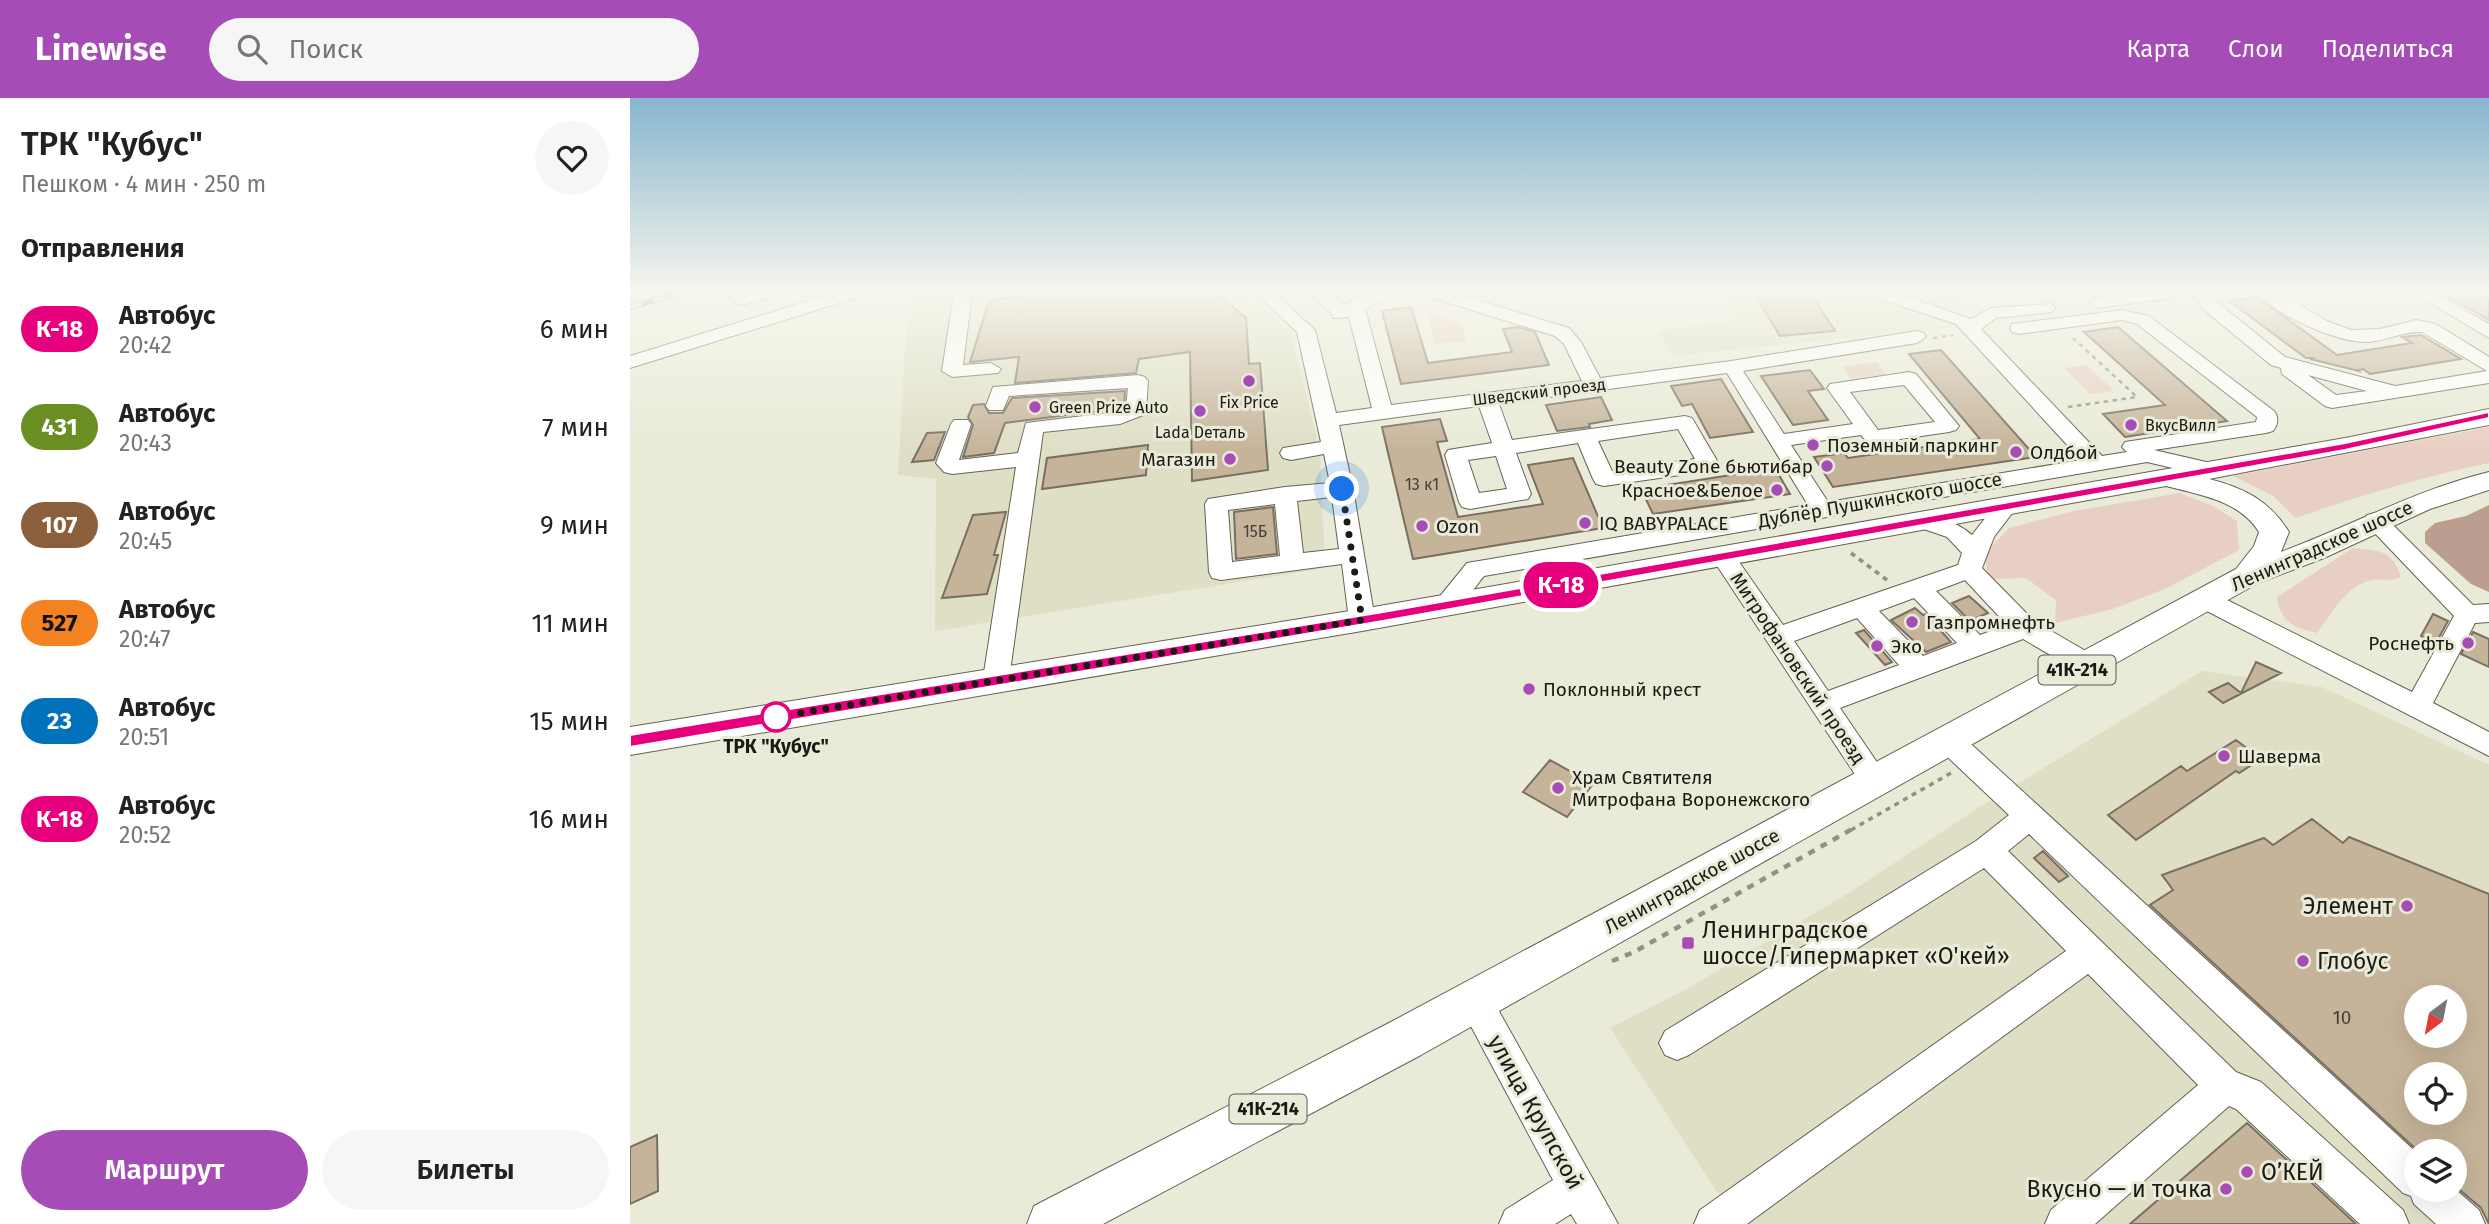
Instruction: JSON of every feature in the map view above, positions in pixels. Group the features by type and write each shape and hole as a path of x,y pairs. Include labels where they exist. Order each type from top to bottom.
{"main road":[{"path":"630,741 1444,606 2345,446 2481,417"},
{"path":"2162,477 2209,487 2249,502 2266,517 2274,532 2268,548 2246,576"},
{"name":"Ленинградское шоссе","path":"1059,1222 1475,1000 1874,780 1954,755 2087,664 2246,576 2314,550 2375,520 2453,489 2489,481"},
{"path":"2375,520 2489,494"}],"street":[{"path":"630,362 683,346"},
{"path":"956,346 953,371 991,369"},
{"path":"1310,346 1324,398 1342,489 1362,620"},
{"path":"1366,346 1383,412"},
{"path":"1574,346 1594,385"},
{"name":"Шведский проезд","path":"1327,420 1869,346"},
{"path":"2003,346 2005,349"},
{"path":"2008,346 2096,463"},
{"path":"2126,448 2266,427 2267,415 2176,346"},
{"path":"2259,346 2332,402 2489,377"},
{"path":"2456,346 2489,366"},
{"path":"1737,375 1822,510"},
{"path":"1909,378 1949,426 1873,437 1866,428 1837,388 1909,378"},
{"path":"996,406 1000,391 1138,381 1136,411 1120,418 1033,427 996,679"},
{"path":"1487,399 1504,448 1586,436 1685,422 1708,464 1604,479 1586,436"},
{"path":"961,424 947,463 952,467 1028,459"},
{"path":"1778,441 1866,428"},
{"path":"1292,453 1333,446"},
{"name":"Дублёр Пушкинского шоссе","path":"1444,606 1476,569 2147,455 2207,469"},
{"path":"1342,489 1216,504 1221,572 1352,555"},
{"path":"1285,494 1292,561"},
{"path":"1777,637 1863,607 1971,560 1987,527 2008,504"},
{"path":"1920,520 1955,532 1971,560"},
{"path":"2375,520 2478,614 2417,708"},
{"name":"Митрофановский проезд","path":"1722,555 1874,780"},
{"path":"1908,587 1976,646"},
{"path":"2206,600 2366,680 2489,746"},
{"path":"1863,607 1918,668"},
{"path":"1822,704 2025,628 2087,664"},
{"path":"1677,1042 1987,850 2031,816 2097,882"},
{"path":"1987,850 2224,1086 2248,1095 2389,1224"},
{"path":"1714,1224 2091,953"},
{"name":"улица Крупской","path":"1475,1000 1598,1224"},
{"path":"2065,1224 2224,1086"},
{"path":"1519,1224 1577,1188"},
{"path":"2441,1202 2465,1224"}],"lane":[{"path":"1971,560 2025,628"},
{"path":"1954,755 2031,816"},
{"path":"2097,882 2404,1167"}],"path":[{"path":"2073,413 2067,407 2137,397 2081,346"},
{"path":"1851,553 1908,587"},
{"path":"1610,962 1634,952 1954,755"}],"shaded area":[{"path":"905,346 1293,346 1320,450 1325,568 935,631 936,479 898,475"},
{"path":"1667,346 1773,346 1681,355 1671,352"},
{"path":"1877,362 1886,374 1851,379 1842,367"},
{"path":"2087,365 2114,391 2090,394 2064,368"},
{"path":"2489,427 2489,463 2392,487 2296,518 2273,496 2233,476"},
{"path":"2180,493 2213,506 2237,521 2239,550 2165,589 2113,609 2055,623 2056,600 2026,578 1989,579 1984,554 2009,528 2074,511"},
{"path":"2489,505 2489,592 2471,584 2425,543 2425,532 2435,523 2466,516"},
{"path":"2353,548 2377,551 2389,556 2401,577 2372,580 2359,585 2339,603 2317,633 2302,629 2285,618 2277,597"},
{"path":"2202,671 2322,687 2489,765 2489,1224 1738,1224 1610,1028 1683,991 1847,894 1975,810"}],"building":[{"path":"975,346 1248,346 1249,364 1260,363 1268,470 1192,481 1190,352 1139,359 1136,373 1015,383 1019,357 970,362"},
{"path":"1391,346 1423,346 1428,363 1512,352 1509,346 1541,346 1549,365 1401,384"},
{"path":"2099,346 2140,346 2227,421 2125,437 2103,414 2165,405"},
{"path":"2289,346 2324,346 2337,355 2396,346 2439,346 2461,359 2370,374 2363,369 2359,371 2310,359 2315,358 2306,358"},
{"path":"1941,350 2036,457 1833,487 1814,457 1844,453 1848,458 1980,439 1909,354"},
{"path":"1810,370 1824,389 1808,391 1828,420 1793,425 1761,376"},
{"path":"1721,379 1753,432 1710,438 1692,404 1682,406 1671,386"},
{"path":"1125,391 1124,406 1115,409 1005,423 994,453 963,457 973,425 968,417 973,405 984,404 989,413 1003,413 1012,398"},
{"path":"1601,397 1612,420 1589,424 1590,427 1557,431 1546,405"},
{"path":"1440,419 1447,441 1437,442 1458,517 1543,504 1528,465 1573,458 1603,528 1413,559 1382,427"},
{"path":"945,432 934,460 912,462 927,433"},
{"path":"1148,445 1146,475 1042,489 1047,458"},
{"path":"1772,463 1790,494 1653,514 1641,489 1744,473 1741,468"},
{"path":"1273,507 1277,554 1236,559 1234,512"},
{"path":"1006,512 987,594 942,598 973,515"},
{"path":"1969,596 1988,613 1970,621 1952,603"},
{"path":"1915,608 1923,615 1926,614 1951,642 1926,652 1891,620"},
{"path":"2433,614 2448,621 2436,643 2421,636"},
{"path":"1864,630 1892,662 1885,665 1856,633"},
{"path":"2473,632 2489,639 2489,667 2461,654"},
{"path":"2256,662 2281,673 2223,703 2209,692 2228,683 2241,693"},
{"path":"2236,740 2261,759 2239,773 2236,771 2136,840 2108,815 2181,766 2187,771"},
{"name":"Храм Святителя Митрофана Воронежского","path":"1550,760 1593,784 1567,817 1523,792"},
{"path":"2312,819 2343,843 2349,837 2489,894 2489,1224 2481,1208 2467,1196 2467,1139 2405,1139 2150,905 2173,890 2162,875 2264,838 2273,845"},
{"path":"2043,851 2068,876 2059,882 2034,858"},
{"name":"О’КЕЙ","path":"2247,1123 2356,1224 2130,1224"},
{"path":"657,1135 658,1191 630,1204 630,1147"}],"bus line":[{"name":"К-18","path":"630,741 1383,617 2345,446 2489,415"}],"place":[{"name":"Fix Price","path":"1249,381"},
{"name":"Green Prize Auto","path":"1035,407"},
{"name":"Lada Dеталь","path":"1200,411"},
{"name":"ВкусВилл","path":"2131,425"},
{"name":"Поземный паркинг","path":"1813,445"},
{"name":"Олдбой","path":"2016,452"},
{"name":"Магазин","path":"1230,459"},
{"name":"Beauty Zone бьютибар","path":"1827,466"},
{"name":"Красное&Белое","path":"1777,490"},
{"name":"IQ BABYPALACE","path":"1585,523"},
{"name":"Ozon","path":"1422,526"},
{"name":"Газпромнефть","path":"1912,622"},
{"name":"Роснефть","path":"2468,643"},
{"name":"Эко","path":"1877,646"},
{"name":"Поклонный крест","path":"1529,689"},
{"name":"ТРК \"Кубус\"","path":"776,717"},
{"name":"Шаверма","path":"2224,756"},
{"name":"Храм Святителя Митрофана Воронежского","path":"1558,788"},
{"name":"Элемент","path":"2407,906"},
{"name":"Ленинградское шоссе/Гипермаркет «О'кей»","path":"1688,943"},
{"name":"Глобус","path":"2303,961"},
{"name":"О’КЕЙ","path":"2247,1172"},
{"name":"Вкусно — и точка","path":"2226,1189"}],"route":[{"path":"776,717 1362,620 1342,489"}]}
